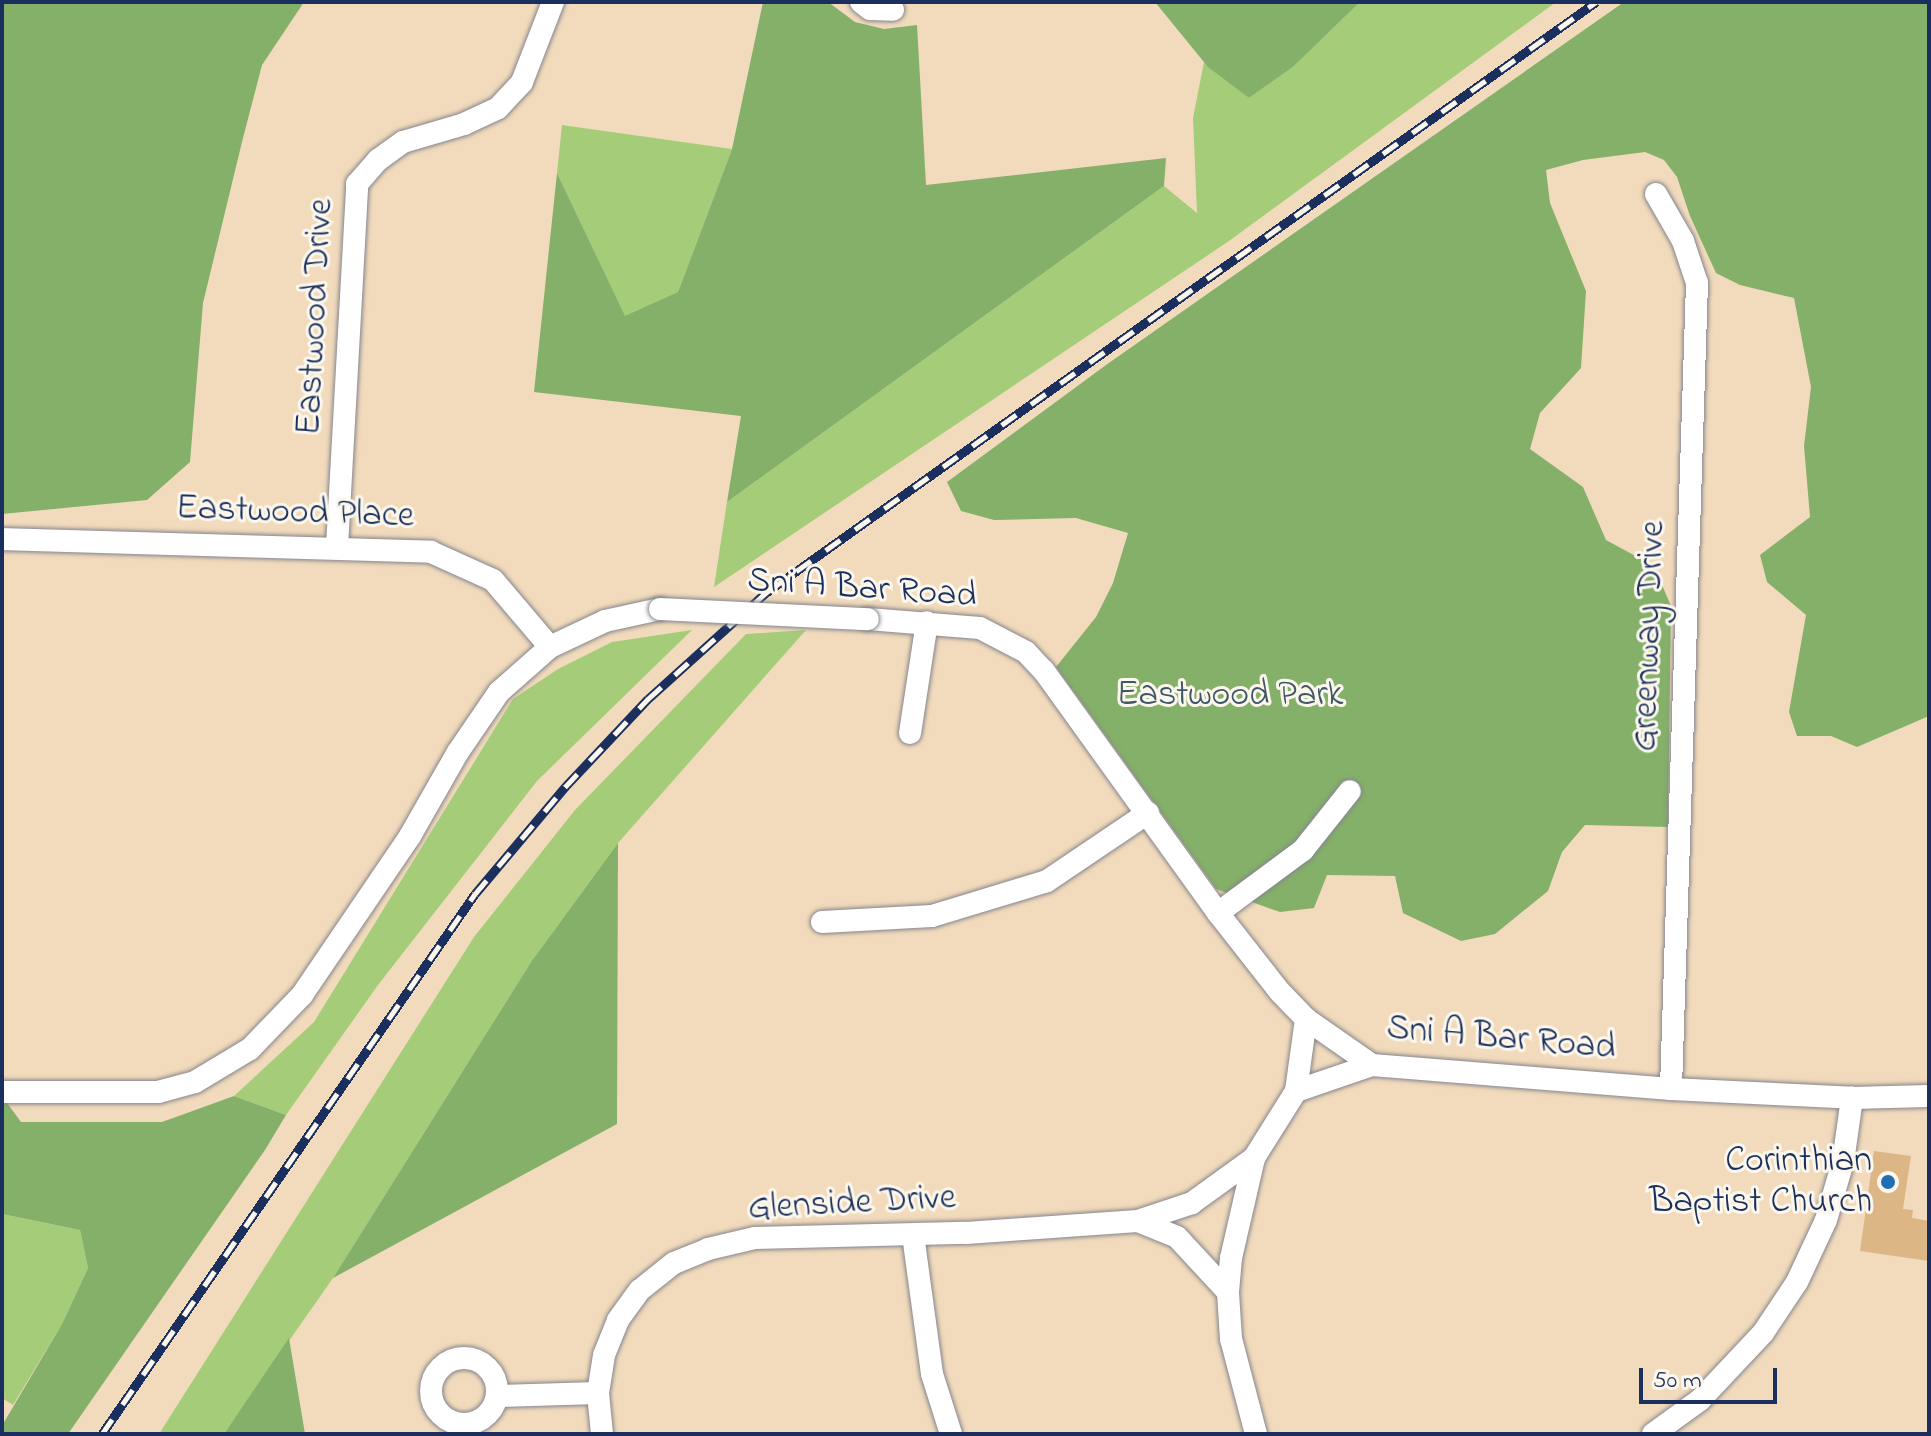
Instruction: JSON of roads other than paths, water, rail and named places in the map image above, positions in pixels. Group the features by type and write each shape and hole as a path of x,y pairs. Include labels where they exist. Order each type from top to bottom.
{"street":[{"name":"Eastwood Drive","path":"337,547 357,184 378,160 403,142 464,124 498,108 522,82 553,2"},
{"path":"861,2 870,9 893,10"},
{"name":"Greenway Drive","path":"1656,194 1683,241 1697,283 1671,1089"},
{"name":"Eastwood Place","path":"2,539 431,552 493,580 550,647"},
{"name":"Sni A Bar Road","path":"2,1092 158,1092 195,1082 250,1049 302,995 410,836 458,752 499,692 550,647 605,621 660,609 927,622 980,628 1026,652 1044,671 1218,913 1280,992 1306,1019 1372,1065 1671,1089 1852,1098 1929,1096"},
{"path":"910,733 927,622"},
{"path":"1218,913 1303,850 1350,791"},
{"path":"822,922 932,916 1047,881 1148,813"},
{"path":"1256,1434 1231,1339 1228,1292 1231,1258 1254,1158 1296,1091 1306,1019"},
{"path":"1296,1091 1372,1065"},
{"path":"1653,1434 1700,1400 1753,1344 1797,1282 1830,1206 1843,1162 1852,1098"},
{"name":"Glenside Drive","path":"602,1434 598,1393 604,1355 618,1320 640,1290 674,1263 708,1249 755,1238 913,1235 1138,1221 1192,1203 1254,1158"},
{"name":"Glenside Drive","path":"1138,1221 1177,1237 1228,1292"},
{"path":"913,1235 932,1374 951,1434"},
{"path":"499,1396 598,1393"}],"railway":[{"path":"102,1434 475,894 565,787 648,699 767,592 1596,2"}],"place":[{"name":"Corinthian Baptist Church","path":"1888,1182"}],"park label":[{"name":"Eastwood Park","path":"1230,696"}]}
